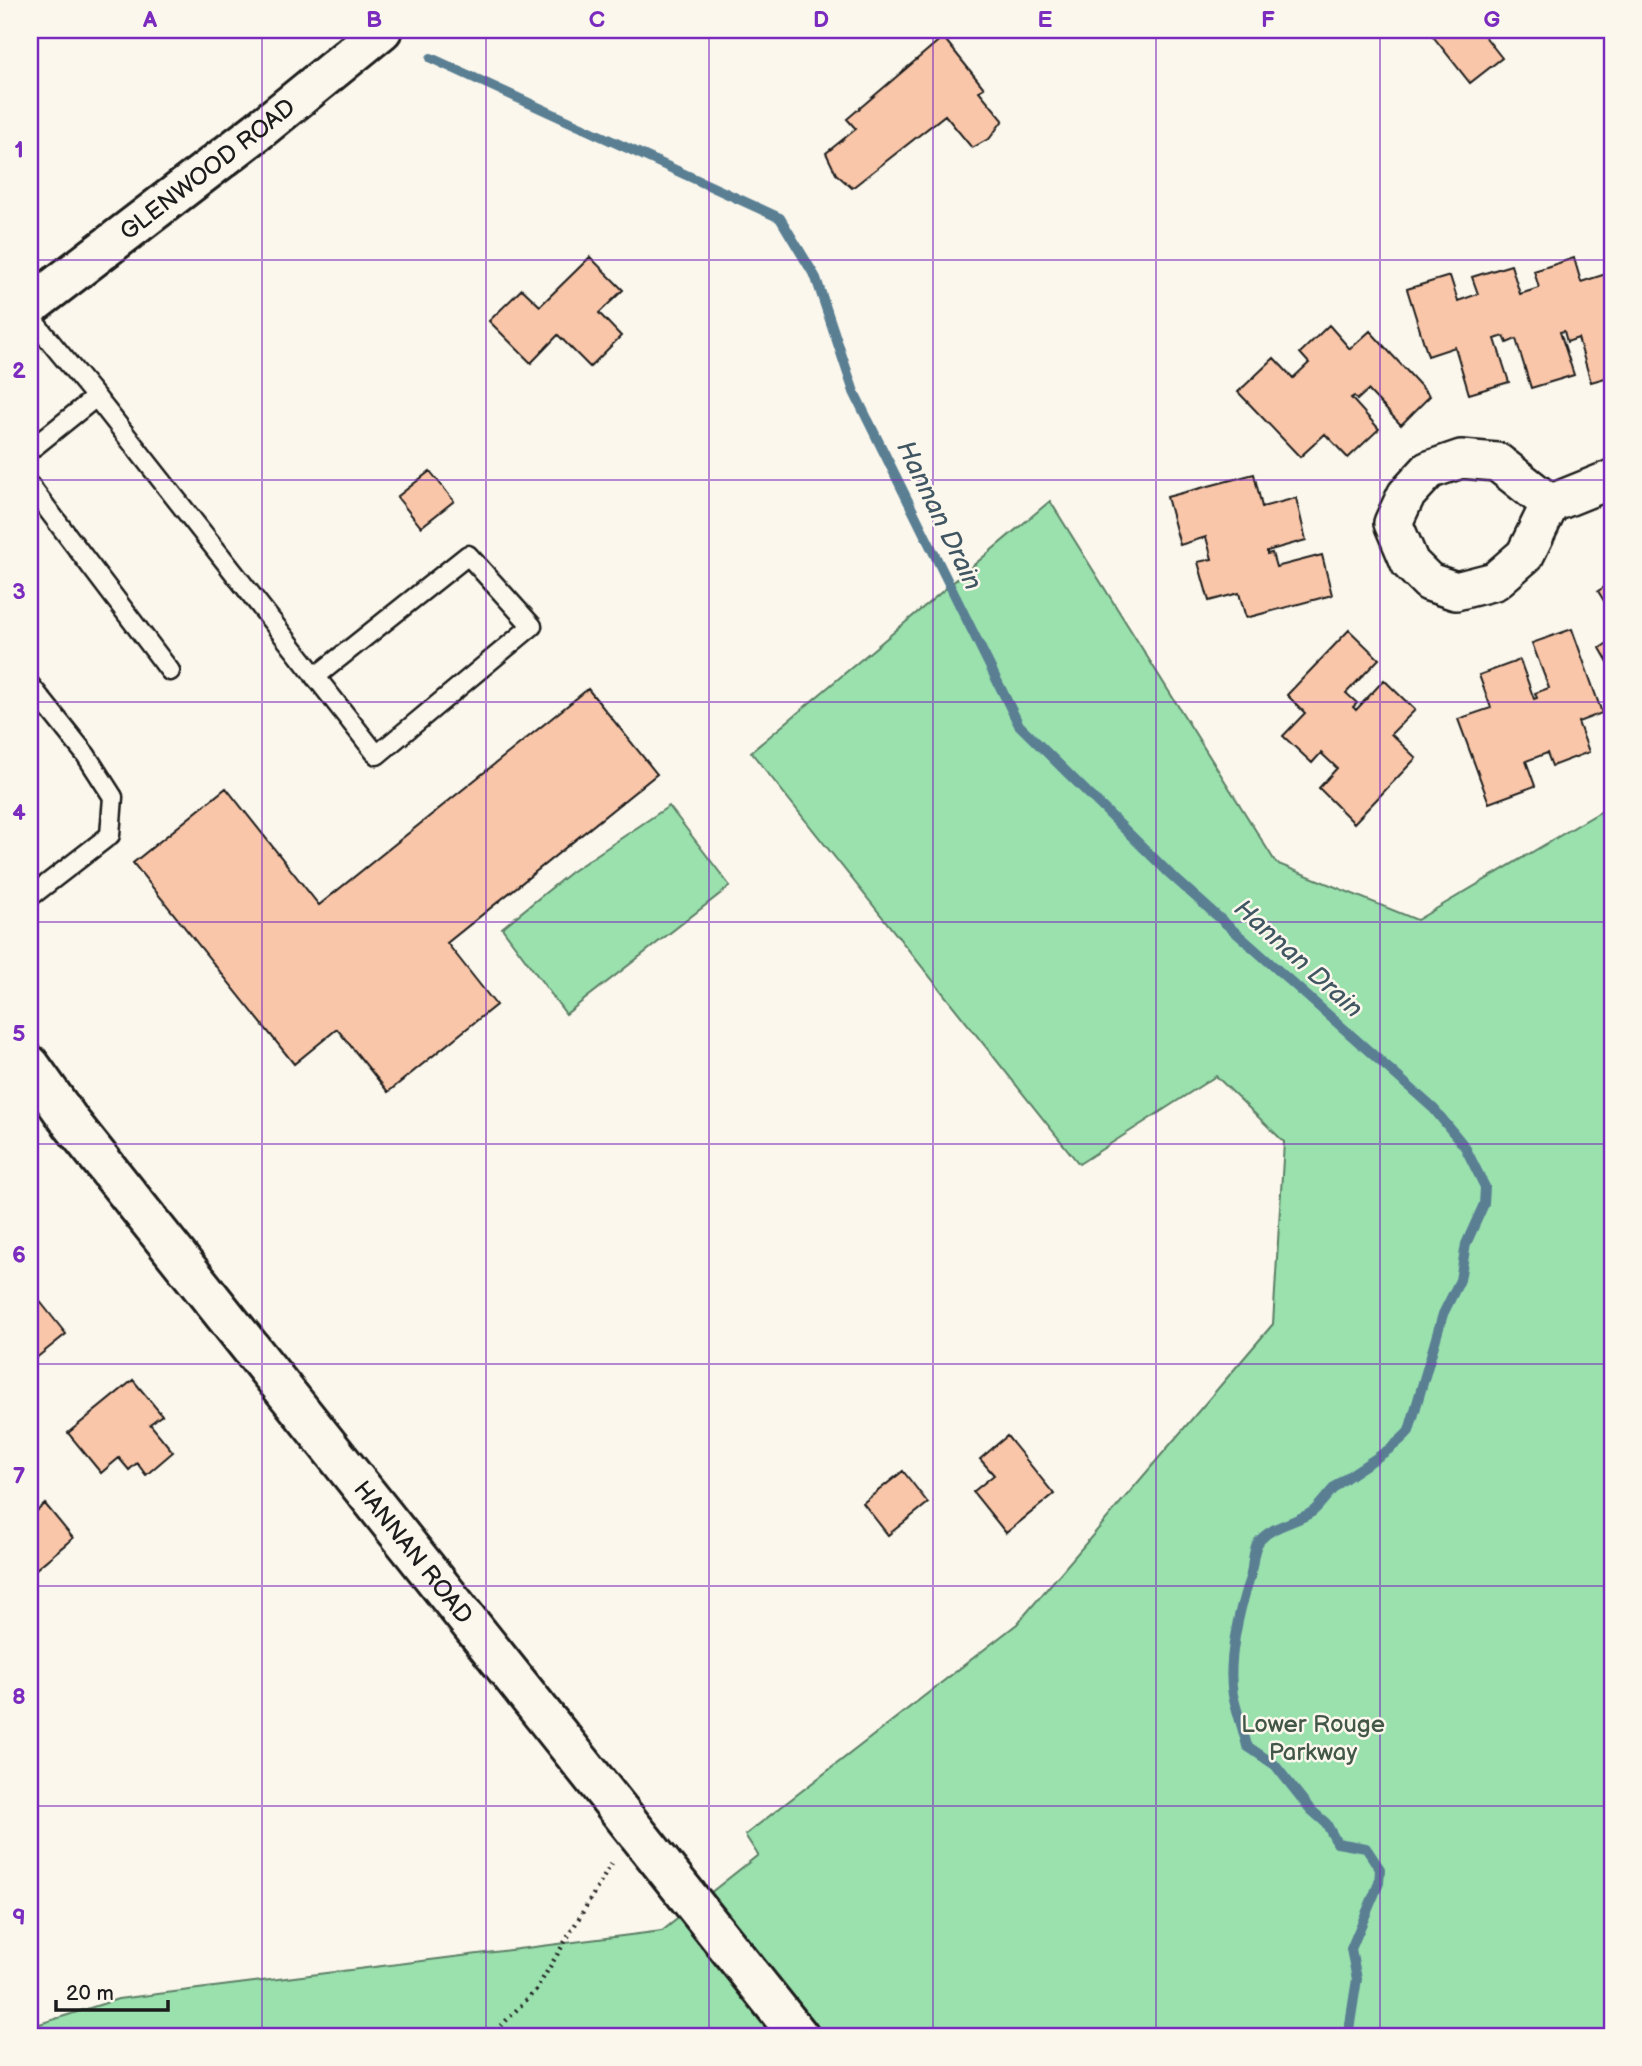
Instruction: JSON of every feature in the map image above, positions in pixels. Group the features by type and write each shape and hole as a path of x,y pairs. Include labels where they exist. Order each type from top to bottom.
{"street":[{"name":"GLENWOOD ROAD","path":"30,306 258,131 382,30"},
{"path":"1550,504 1612,479"},
{"name":"HANNAN ROAD","path":"30,1065 72,1124 799,2036"}],"lane":[{"path":"30,317 96,397 315,677 377,755 532,626 468,555 315,677"},
{"path":"30,450 96,397"},
{"path":"30,486 170,671"},
{"path":"30,685 86,755 113,797 110,835 30,897"}],"path":[{"path":"491,2036 536,1990 633,1828"}],"green space":[{"name":"Lower Rouge Parkway","path":"1050,501 1276,863 1417,920 1612,805 1612,2036 30,2036 30,2027 118,1999 662,1931 758,1855 745,1835 1017,1624 1273,1324 1284,1142 1216,1076 1079,1164 751,752"},
{"path":"669,806 730,886 566,1014 502,928 571,872"}],"building":[{"path":"1428,30 1480,30 1502,58 1470,83"},
{"path":"943,37 984,88 979,91 1003,120 990,138 972,148 945,115 852,188 836,174 826,153 856,129 847,119"},
{"path":"590,257 623,290 599,313 621,336 590,367 558,335 531,363 489,321 522,289 540,306"},
{"path":"1574,258 1581,282 1609,273 1612,285 1612,376 1591,382 1578,338 1567,342 1564,331 1560,332 1574,375 1531,388 1516,339 1507,343 1504,336 1495,339 1509,382 1469,394 1455,347 1428,356 1407,289 1450,276 1458,301 1478,294 1472,277 1511,265 1520,294 1539,288 1534,271"},
{"path":"1329,325 1350,349 1370,331 1430,396 1401,425 1368,390 1357,400 1354,396 1351,398 1379,429 1348,458 1325,434 1300,457 1238,392 1274,358 1293,378 1309,363 1300,353"},
{"path":"430,471 454,501 421,527 397,497"},
{"path":"1254,474 1262,507 1296,498 1306,540 1267,551 1267,554 1272,553 1276,567 1322,555 1332,595 1246,618 1239,593 1209,601 1198,562 1212,559 1206,537 1180,545 1167,497"},
{"path":"1612,582 1612,614 1598,591"},
{"path":"1572,629 1602,713 1578,722 1589,752 1552,766 1547,753 1526,761 1535,786 1489,803 1458,719 1491,708 1479,675 1520,660 1534,699 1537,698 1535,693 1549,688 1532,643"},
{"path":"1349,630 1379,659 1346,693 1357,703 1353,707 1356,710 1384,680 1415,710 1391,734 1416,758 1354,823 1319,788 1337,768 1321,753 1312,763 1283,736 1305,713 1287,695"},
{"path":"1612,640 1612,669 1600,648"},
{"path":"588,689 657,774 447,943 496,1005 388,1092 337,1029 294,1064 133,863 226,788 319,905"},
{"path":"30,1289 66,1334 30,1363"},
{"path":"133,1380 162,1415 150,1424 173,1452 146,1475 137,1463 129,1470 119,1458 101,1473 68,1433"},
{"path":"1007,1436 1054,1494 1006,1533 973,1492 994,1475 980,1459"},
{"path":"903,1471 928,1503 888,1535 863,1503"},
{"path":"45,1504 73,1538 30,1574 30,1517"}],"waterway":[{"name":"Hannan Drain","path":"431,58 780,218 816,278 854,392 1019,725 1170,874 1434,1109 1465,1147 1485,1187 1484,1204 1466,1244 1460,1280 1443,1314 1409,1431 1393,1446 1337,1485 1312,1512 1272,1531 1260,1540 1255,1549 1251,1576 1235,1636 1233,1695 1247,1746 1275,1765 1310,1809 1326,1823 1337,1843 1366,1848 1380,1869 1379,1883 1351,1949 1357,1979 1348,2036"}]}
